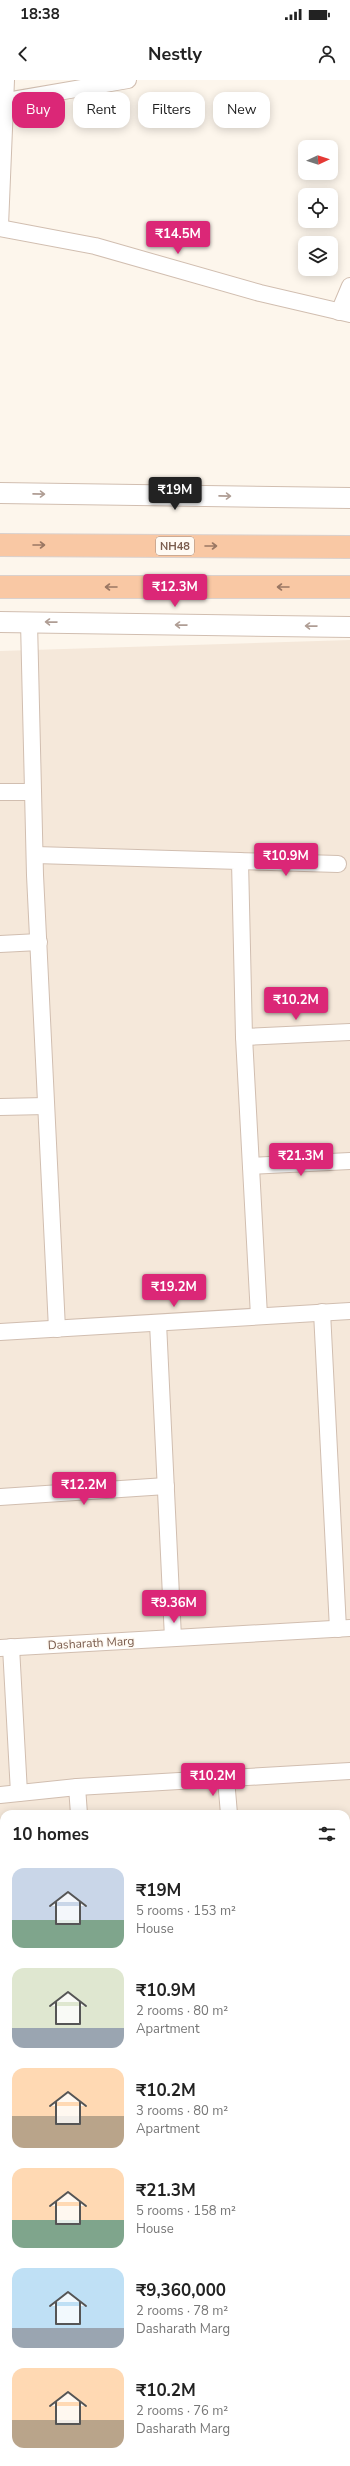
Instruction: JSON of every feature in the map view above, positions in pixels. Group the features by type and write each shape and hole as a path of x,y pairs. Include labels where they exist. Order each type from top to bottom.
{"highway":[{"name":"NH48","path":"0,545 350,547"},
{"path":"0,587 350,587"}],"street":[{"path":"6,80 3,102 0,227 95,246 260,293 345,313 350,286"},
{"path":"3,102 128,80"},
{"path":"0,493 350,498"},
{"path":"0,622 350,627"},
{"path":"29,622 35,855 57,1329"},
{"path":"0,792 33,792"},
{"path":"35,855 338,864"},
{"path":"235,861 240,861 244,1037 258,1316"},
{"path":"0,944 39,942"},
{"path":"244,1037 350,1032"},
{"path":"0,1107 46,1106"},
{"path":"251,1166 350,1161"},
{"path":"0,1332 350,1311"},
{"path":"322,1312 344,1629"},
{"path":"158,1323 173,1638"},
{"path":"0,1497 166,1486"},
{"name":"Dasharath Marg","path":"6,1648 344,1629"},
{"path":"6,1648 19,1793"},
{"path":"0,1795 76,1787 350,1771"},
{"path":"226,1779 228,1810"},
{"path":"76,1787 79,1810"}],"shaded area":[{"path":"350,640 350,1810 0,1810 0,651"}]}
